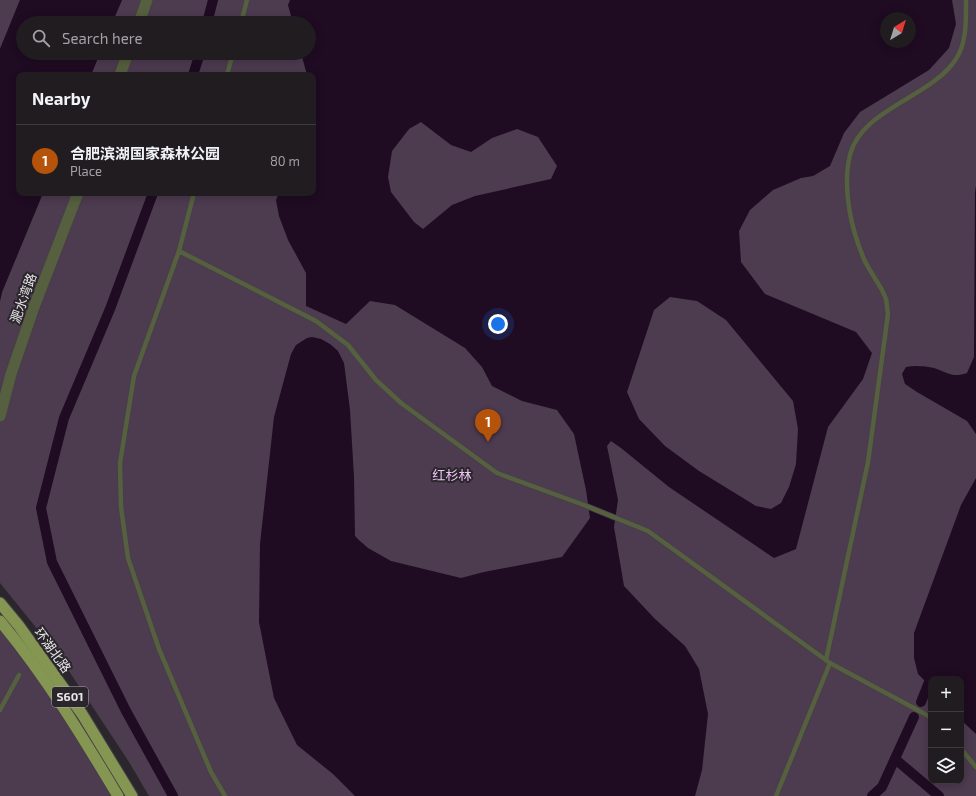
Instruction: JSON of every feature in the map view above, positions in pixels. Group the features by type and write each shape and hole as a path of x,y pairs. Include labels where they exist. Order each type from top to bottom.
{"main road":[{"name":"环湖北路","path":"0,603 19,626 82,714 132,796"},
{"name":"环湖北路","path":"0,621 72,720 118,796"}],"street":[{"path":"141,16 147,0"},
{"path":"121,72 125,60"},
{"name":"淝水湾路","path":"0,416 11,374 34,307 77,196"}],"lane":[{"path":"243,16 247,0"},
{"path":"776,796 828,661 868,462 888,314 886,300 865,259 850,212 848,180 850,155 861,134 871,123 931,83 945,72 956,59 963,43 966,21 966,0"},
{"path":"228,72 231,60"},
{"path":"193,196 179,251 134,376 120,463 121,507 128,558 158,649 211,772 225,796"},
{"path":"179,251 316,321 336,334 348,345 376,380 401,403 497,473 584,504 648,531 828,661 928,716"},
{"path":"0,710 19,675"},
{"path":"964,753 976,767"}],"green space":[{"path":"0,0 20,0 0,49"},
{"name":"红杉林","path":"122,0 976,0 976,796 149,796 129,762 59,656 0,583 0,301 2,292 42,196 316,196 316,72 92,72 97,60 316,60 316,16 115,16"},
{"path":"0,621 118,796 0,796"}],"shaded area":[{"path":"20,0 122,0 115,16 16,16 16,60 97,60 92,72 16,72 16,196 42,196 2,292 0,301 0,49"},
{"path":"290,0 952,0 956,24 949,48 929,70 860,112 844,133 830,166 813,176 801,178 773,190 750,210 739,231 741,262 765,294 856,332 872,353 863,379 828,427 796,549 774,558 669,487 611,441 607,446 618,500 614,527 624,586 655,619 685,646 699,669 708,714 702,770 695,796 355,796 333,774 297,745 274,698 259,622 260,544 274,417 291,354 296,345 307,338 312,337 321,339 330,344 338,351 344,363 350,410 354,477 355,536 368,548 391,561 461,578 562,557 590,518 586,490 574,434 557,410 522,401 492,386 482,367 465,348 395,305 370,301 346,324 306,306 306,273 288,240 279,216 276,200 278,196 316,196 316,72 306,72 303,60 316,60 316,16 291,16 288,5","holes":["421,122 451,145 471,152 492,138 517,129 538,137 557,166 551,179 475,196 452,205 423,229 414,222 391,192 388,177 392,151 409,129","670,297 697,301 726,320 793,401 798,429 796,464 789,487 781,503 771,509 756,506 699,471 665,446 639,419 627,392 654,310"]},
{"path":"976,186 976,434 967,421 905,384 902,374 906,367 916,366 934,368 954,375 967,373 974,357"},
{"path":"976,478 976,734 964,723 964,676 928,676 928,684 918,674 914,658 914,633 961,505"}],"waterway":[{"path":"209,16 213,0"},
{"path":"194,72 198,60"},
{"path":"152,196 110,309 64,418 41,508 52,562 126,711 173,796"},
{"path":"921,702 933,672"},
{"path":"872,796 882,787 914,717"},
{"path":"895,759 939,796"}],"place":[{"name":"合肥滨湖国家森林公园","path":"488,442"}]}
